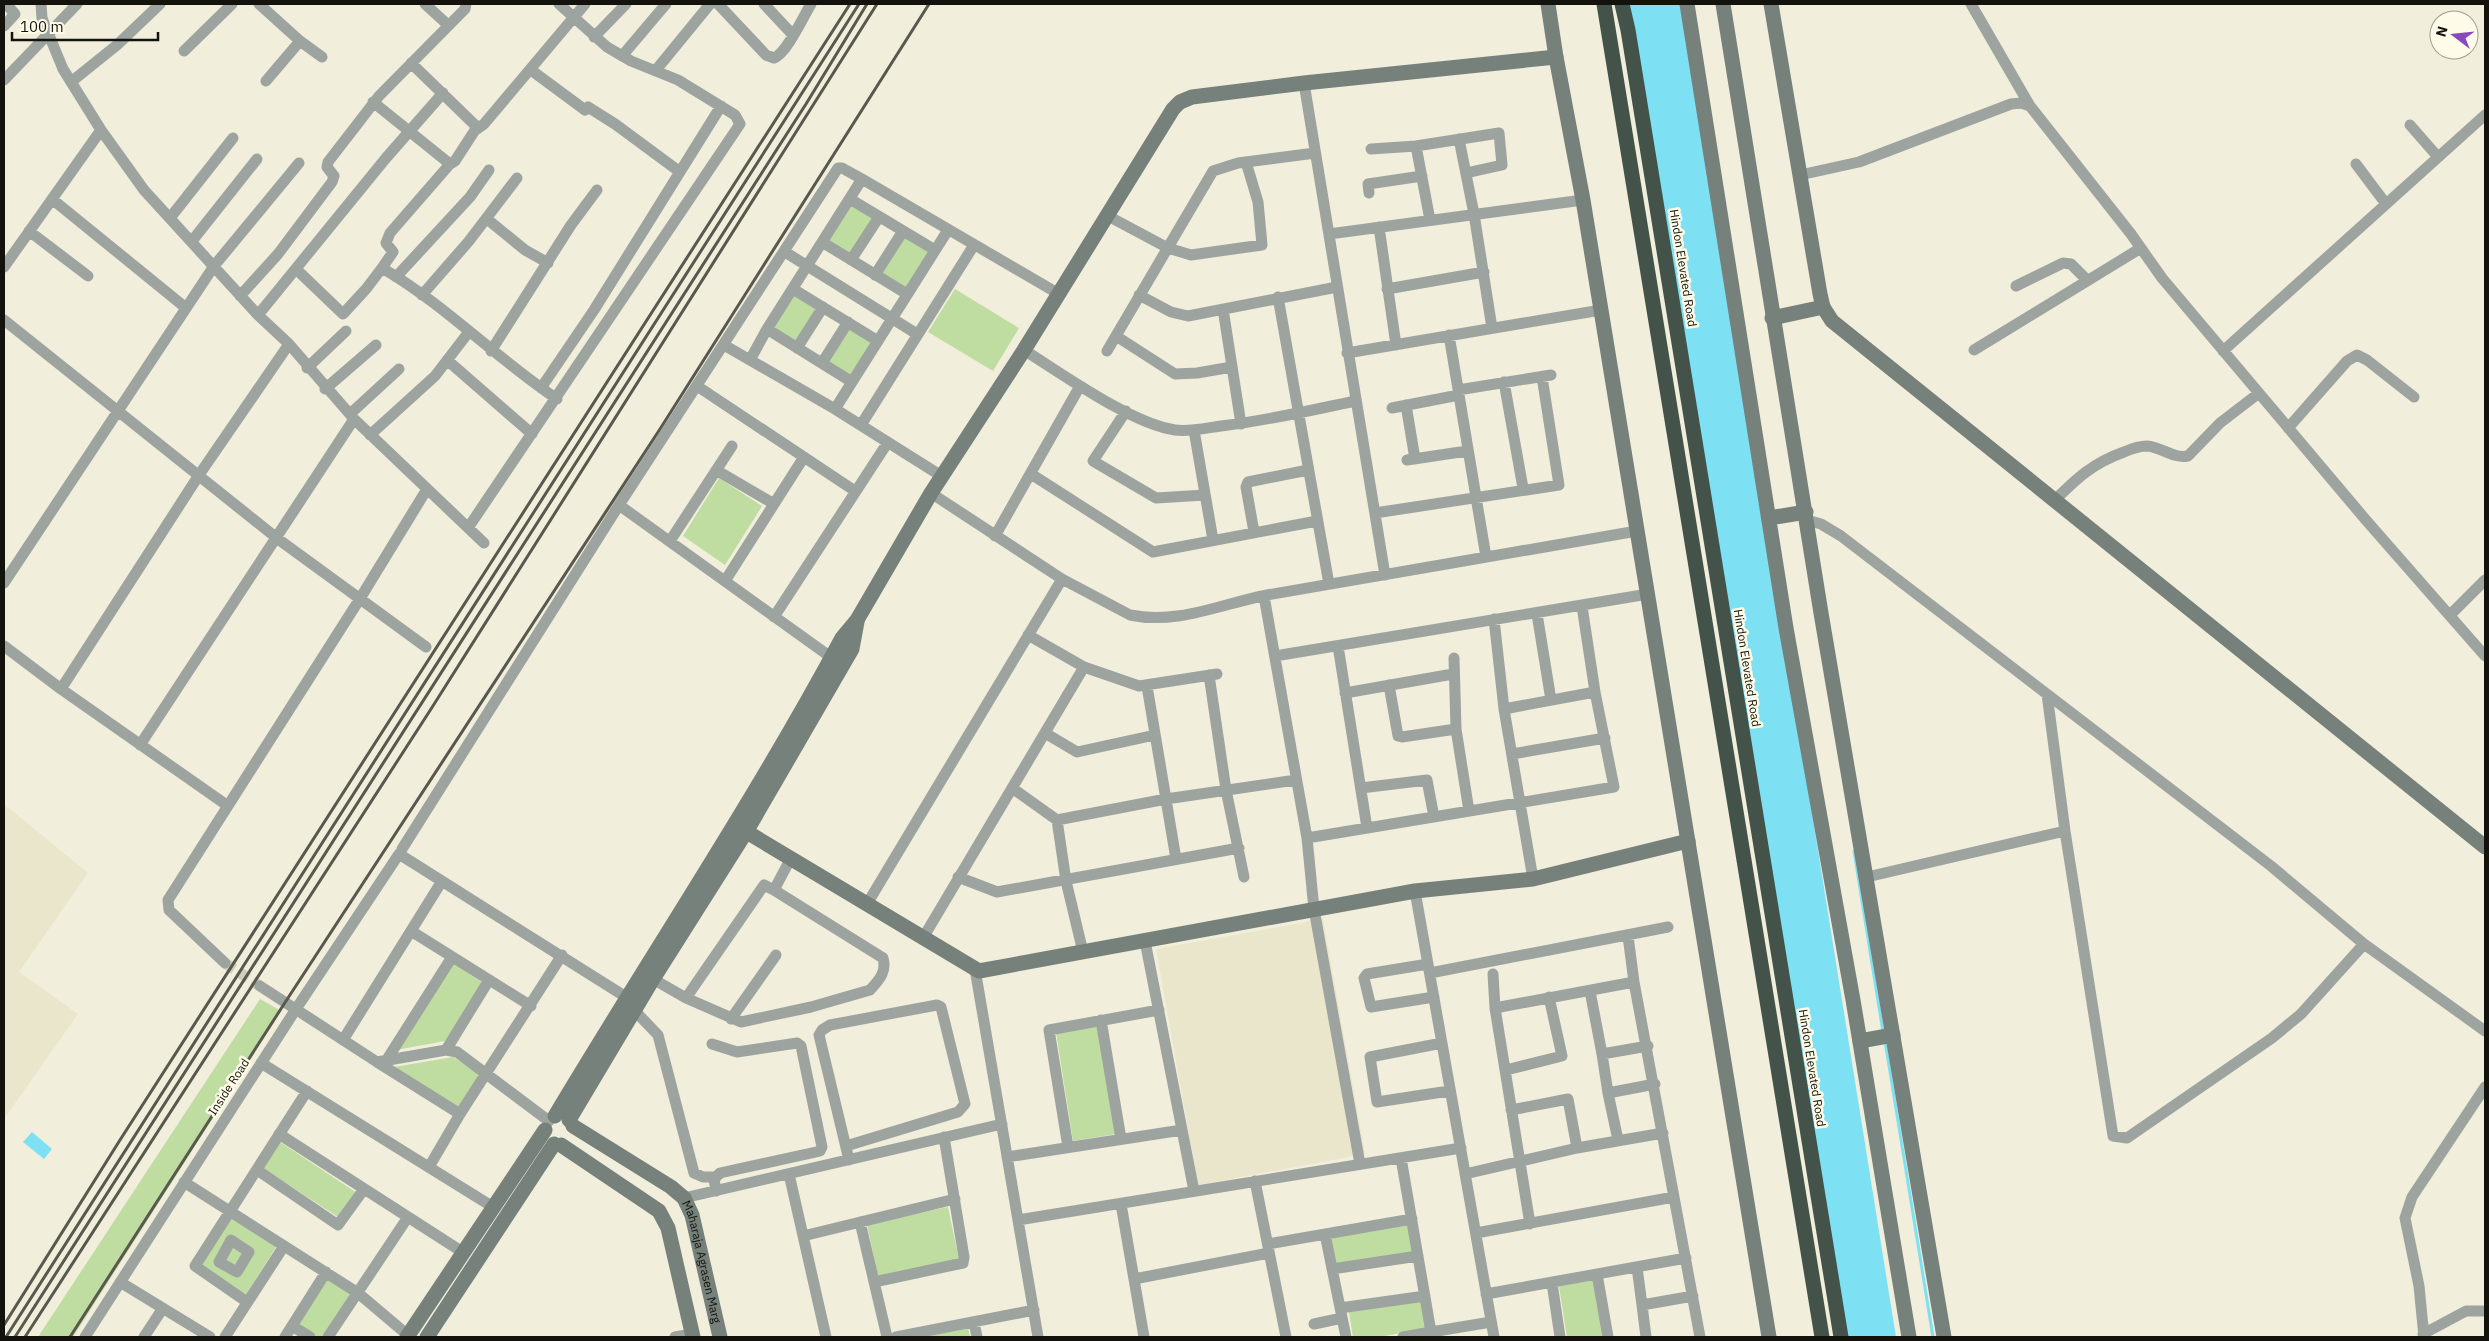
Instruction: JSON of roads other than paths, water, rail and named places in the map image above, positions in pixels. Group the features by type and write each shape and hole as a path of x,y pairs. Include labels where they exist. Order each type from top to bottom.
{"highway":[{"path":"1604,4 1822,1337"},
{"name":"Hindon Elevated Road","path":"1622,4 1668,264 1841,1337"}],"street":[{"path":"4,26 15,14 6,4"},
{"path":"41,4 42,18 71,82 101,130 144,190 240,296 288,344 307,368 370,436 484,543"},
{"path":"4,80 76,4"},
{"path":"71,82 117,45 160,4"},
{"path":"184,51 232,4"},
{"path":"259,4 300,41 322,57"},
{"path":"424,4 448,26"},
{"path":"240,296 278,254 332,182 334,176 328,167 328,162 373,102 465,9 466,4"},
{"path":"468,528 557,399 739,126 738,117 678,80 622,56 594,37 575,17 559,4"},
{"path":"296,269 342,314 366,289 393,252 386,243 390,232 450,164 455,161 477,129 484,124 531,70 585,4"},
{"path":"594,37 626,4"},
{"path":"622,56 666,4"},
{"path":"656,70 710,4"},
{"path":"718,4 771,58 780,55 810,4"},
{"path":"764,4 793,35"},
{"path":"1548,4 1583,200 1769,1337"},
{"path":"1687,4 1776,516 1786,628 1865,1040 1909,1337"},
{"path":"1722,4 1804,515 1866,877 1889,1036 1944,1337"},
{"path":"1771,4 1823,307 1841,330 2485,847"},
{"path":"1973,4 2030,106 2141,248 2162,278 2288,428 2485,656"},
{"path":"266,81 300,41"},
{"path":"184,1182 358,1294 409,1337 493,1207 558,1123 634,1010 740,828 842,638 857,620 931,493 1024,350 1168,116 1180,102 1192,96 1556,57"},
{"path":"411,63 474,122 477,129"},
{"path":"531,70 585,110 588,107 615,124 680,172"},
{"path":"1304,83 1385,575"},
{"path":"258,315 443,93"},
{"path":"373,102 450,164"},
{"path":"1800,175 1866,160 2012,104 2021,103 2030,106"},
{"path":"541,388 594,310 721,106"},
{"path":"2223,350 2485,115"},
{"path":"2410,125 2438,157"},
{"path":"4,267 101,130"},
{"path":"1371,149 1416,146 1495,132 1499,133 1501,136 1502,165 1466,173"},
{"path":"170,218 232,138"},
{"path":"1459,139 1474,214 1492,328"},
{"path":"1416,146 1430,220"},
{"path":"1107,350 1213,171 1246,162 1315,153"},
{"path":"192,241 257,159"},
{"path":"1108,216 1168,248 1191,255 1262,245 1258,202 1246,162"},
{"path":"4,583 214,266 300,163"},
{"path":"2356,164 2386,204"},
{"name":"Inside Road","path":"85,1337 296,1009 401,851 619,505 838,168 843,168 862,179"},
{"path":"396,277 470,197 489,170"},
{"path":"1369,193 1368,184 1422,176"},
{"path":"422,295 487,219 517,178"},
{"path":"750,360 862,179 1059,294"},
{"path":"492,350 571,225 597,190"},
{"path":"52,199 186,308"},
{"path":"850,199 935,250"},
{"path":"1328,234 1583,200"},
{"path":"851,260 879,216"},
{"path":"487,219 525,250 548,263"},
{"path":"1379,227 1396,345"},
{"path":"835,409 948,230"},
{"path":"29,231 88,276"},
{"path":"875,275 903,231"},
{"path":"822,242 907,294"},
{"path":"861,425 974,245"},
{"path":"1974,350 2141,248"},
{"path":"785,252 917,334"},
{"path":"2016,286 2063,263 2072,264 2087,280"},
{"path":"382,268 422,295 468,333 557,399"},
{"path":"1387,289 1484,272"},
{"path":"1139,295 1182,316 1337,287"},
{"path":"793,289 878,341"},
{"path":"1278,297 1329,584"},
{"path":"797,348 822,307"},
{"path":"1772,318 1823,307"},
{"path":"1222,309 1241,424"},
{"path":"1347,353 1601,310"},
{"path":"4,320 278,539 361,597 426,647"},
{"path":"822,363 848,322"},
{"path":"767,330 852,382"},
{"path":"307,368 346,331"},
{"path":"370,436 427,384 468,333"},
{"path":"1449,335 1486,558"},
{"path":"1116,336 1175,374 1197,373 1232,367"},
{"path":"61,689 199,475 288,344"},
{"path":"326,389 376,345"},
{"path":"724,345 835,409 943,477"},
{"path":"1024,350 1080,386 1126,411 1166,428 1194,430 1241,424 1356,401"},
{"path":"2288,428 2347,361 2357,355 2367,360 2414,397"},
{"path":"447,360 532,434"},
{"path":"140,744 278,539 352,417 399,369"},
{"path":"1374,513 1523,488 1559,484 1546,376 1504,382 1392,408"},
{"path":"1504,382 1523,488"},
{"path":"697,386 855,491"},
{"path":"995,536 1080,386"},
{"path":"2054,501 2085,471 2112,456 2132,449 2147,446 2177,456 2188,456 2220,423 2259,393"},
{"path":"1406,405 1411,459 1468,451"},
{"path":"1126,411 1092,461 1156,498 1205,495"},
{"path":"1194,430 1213,540"},
{"path":"774,616 888,442"},
{"path":"670,541 732,446"},
{"path":"725,581 804,458"},
{"path":"716,470 774,504"},
{"path":"1254,532 1246,487 1248,482 1308,470"},
{"path":"1031,474 1149,550 1156,552 1318,521"},
{"path":"225,963 169,910 167,906 168,900 361,597 427,489"},
{"path":"931,493 1062,579 1130,615 1142,618 1189,615 1264,596 1637,531"},
{"path":"619,505 832,658"},
{"path":"1776,516 1804,515 1841,536 2271,866 2364,944 2485,1031"},
{"path":"867,904 1062,579"},
{"path":"2450,615 2485,580"},
{"path":"1275,656 1494,619 1537,614 1648,594"},
{"path":"1264,596 1306,838 1314,909 1360,1164"},
{"path":"1306,838 1614,787 1595,692 1582,606"},
{"path":"1537,614 1551,700"},
{"path":"1494,619 1504,709 1533,879"},
{"path":"558,1123 626,997 740,828 852,649 857,620"},
{"path":"1028,635 1084,667 1132,684 1147,686 1213,674 1226,790 1244,877"},
{"path":"4,646 61,689 228,806"},
{"path":"1338,646 1367,828"},
{"path":"1454,658 1452,674 1456,729 1469,812"},
{"path":"923,938 1084,667"},
{"path":"1345,693 1452,674"},
{"path":"1389,685 1398,736 1402,738 1456,729"},
{"path":"1147,686 1176,860"},
{"path":"1504,709 1595,692"},
{"path":"2047,694 2065,831 2114,1136 2127,1138 2272,1038 2300,1014 2364,944"},
{"path":"1044,733 1077,752 1156,735"},
{"path":"1512,754 1605,738"},
{"path":"1057,820 1166,799 1296,780"},
{"path":"1361,788 1427,780 1434,817"},
{"path":"1012,788 1057,820 1066,881 1083,952"},
{"path":"740,828 979,972 1415,891 1533,879 1688,841"},
{"path":"1866,877 2065,831"},
{"path":"958,877 997,892 1066,881 1239,848"},
{"path":"401,851 442,881 626,997"},
{"path":"774,890 791,858"},
{"path":"343,1040 442,881"},
{"path":"653,979 686,998 742,1022 811,1007 870,990 885,968 883,958 764,885 686,998"},
{"path":"1415,891 1494,1337"},
{"path":"1434,997 1371,1007 1364,978 1367,974 1429,969 1628,936 1668,927"},
{"path":"411,931 531,1006"},
{"path":"1628,936 1634,982 1655,1084 1699,1337"},
{"path":"1145,941 1194,1191"},
{"path":"429,1167 460,1114 562,955"},
{"path":"732,1019 776,955"},
{"path":"381,1061 452,957"},
{"path":"974,969 1038,1337"},
{"path":"1493,974 1495,1008 1530,1224"},
{"path":"446,1050 489,980"},
{"path":"1495,1008 1634,982"},
{"path":"260,986 343,1040 381,1061 460,1114"},
{"path":"1590,991 1618,1140"},
{"path":"1506,1070 1562,1056 1549,997"},
{"path":"846,1146 958,1112 963,1108 964,1104 941,1007 936,1005 840,1024 822,1030 819,1035 849,1160"},
{"path":"634,1010 658,1035 694,1173 703,1177 715,1177 720,1173 820,1150 822,1147 801,1046 797,1043 737,1052 712,1044"},
{"path":"1068,1148 1049,1030 1159,1010"},
{"path":"1101,1020 1121,1139"},
{"path":"1865,1040 1889,1036"},
{"path":"1442,1043 1370,1057 1377,1102 1449,1091"},
{"path":"1602,1054 1648,1046"},
{"path":"381,1061 446,1050 458,1052 558,1123 572,1137 557,1145 427,1337"},
{"path":"261,1063 493,1207"},
{"path":"1608,1093 1655,1084"},
{"path":"2485,1087 2412,1197 2405,1218 2419,1286 2424,1336 2466,1311 2485,1311"},
{"path":"247,1302 195,1266 307,1091"},
{"path":"1511,1110 1568,1099 1577,1148"},
{"name":"Maharaja Agrasen Marg","path":"693,1336 668,1228 658,1212 548,1140 558,1123 671,1187 684,1198 692,1215 720,1337"},
{"path":"684,1198 1002,1124"},
{"path":"1007,1157 1182,1130"},
{"path":"1465,1174 1577,1148 1663,1133"},
{"path":"279,1134 464,1253"},
{"path":"874,1282 963,1263 964,1257 944,1138"},
{"path":"1018,1220 1460,1148"},
{"path":"1401,1158 1431,1332"},
{"path":"256,1170 338,1225 364,1189"},
{"path":"789,1174 826,1337"},
{"path":"715,1177 716,1191"},
{"path":"1255,1181 1286,1337"},
{"path":"1476,1233 1674,1197"},
{"path":"803,1236 955,1199"},
{"path":"1121,1204 1144,1337"},
{"path":"328,1337 408,1217"},
{"path":"1134,1279 1325,1234 1412,1219"},
{"path":"860,1222 887,1337"},
{"path":"1325,1234 1346,1337"},
{"path":"225,1337 284,1246"},
{"path":"1332,1269 1418,1256"},
{"path":"1486,1294 1686,1258"},
{"path":"1637,1267 1646,1337"},
{"path":"284,1337 326,1272"},
{"path":"1597,1274 1608,1337"},
{"path":"120,1282 210,1337"},
{"path":"1552,1282 1560,1337"},
{"path":"1314,1324 1341,1313 1425,1296"},
{"path":"1642,1306 1693,1296"},
{"path":"144,1337 163,1308"},
{"path":"896,1337 1034,1310"},
{"path":"974,1322 977,1337"},
{"path":"1403,1337 1491,1322"},
{"path":"292,1326 310,1337"},
{"path":"675,1337 693,1336"}],"water":[{"path":"1625,4 1684,4 1896,1337 1842,1337"},
{"path":"32,1132 52,1149 44,1159 23,1142"}],"waterway":[{"path":"1854,851 1883,1032"},
{"path":"1885,1041 1933,1337"}],"tunnel":[{"path":"225,963 260,986"}],"railway":[{"path":"4,1325 120,1140 850,4"},
{"path":"6,1337 859,4"},
{"path":"15,1337 806,104 867,4"},
{"path":"25,1337 431,709 877,4"},
{"path":"70,1337 286,1001 660,429 929,4"}]}
